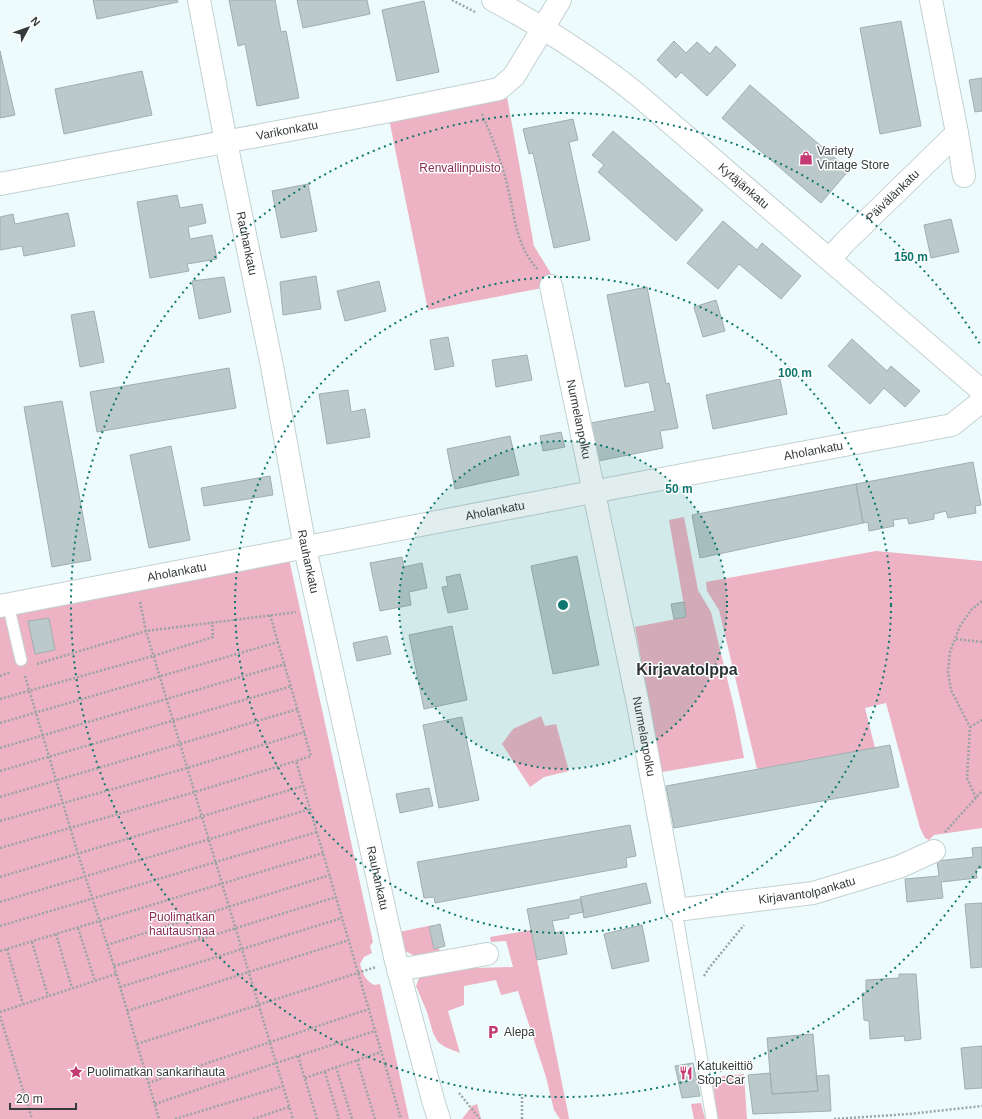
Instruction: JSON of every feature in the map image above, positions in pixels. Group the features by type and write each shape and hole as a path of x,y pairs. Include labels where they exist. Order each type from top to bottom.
{"street":[{"name":"Rauhankatu","path":"199,0 390,968 439,1119"},
{"name":"Kytäjänkatu","path":"492,0 544,28 609,71 830,259 982,391"},
{"name":"Varikonkatu","path":"0,184 499,89 514,76 560,0"},
{"path":"931,0 964,176"},
{"name":"Päivälänkatu","path":"830,259 844,243 957,133"},
{"name":"Nurmelanpolku","path":"551,286 638,704 676,910"},
{"name":"Aholankatu","path":"4,605 952,424 982,401"},
{"name":"Kirjavantolpankatu","path":"676,910 813,893 899,867 928,853"},
{"path":"390,968 487,954"}],"lane":[{"path":"4,605 22,664"},
{"name":"Nurmelanpolku","path":"676,910 712,1119"}],"path":[{"path":"472,95 494,143 507,184 520,243 530,262 551,286"},
{"path":"139,599 146,631 293,1119"},
{"path":"976,798 967,778 970,727 951,690 948,672 950,652 960,626 972,609 982,601"},
{"path":"0,676 22,664 146,631 300,611"},
{"path":"0,848 195,792 311,756 292,686 270,615"},
{"path":"0,699 154,656 213,637 212,622"},
{"path":"956,639 982,642"},
{"path":"0,723 278,642"},
{"path":"22,664 70,828 114,966 159,1119"},
{"path":"0,748 285,664"},
{"path":"0,771 292,686"},
{"path":"0,797 298,709"},
{"path":"970,727 982,720"},
{"path":"0,821 187,768 305,732"},
{"path":"296,761 401,1119"},
{"path":"0,877 303,786"},
{"path":"928,853 982,791"},
{"path":"0,902 310,809"},
{"path":"0,926 317,832"},
{"path":"0,951 323,852"},
{"path":"107,945 330,875"},
{"path":"114,966 336,897"},
{"path":"691,999 709,968 764,899"},
{"path":"120,987 342,918"},
{"path":"78,928 95,981"},
{"path":"56,934 72,988"},
{"path":"127,1011 349,940"},
{"path":"32,942 48,996"},
{"path":"7,949 23,1005"},
{"path":"137,1044 358,974 390,968"},
{"path":"0,1012 116,974"},
{"path":"148,1083 369,1009"},
{"path":"0,1016 32,1119"},
{"path":"155,1104 375,1031"},
{"path":"305,1078 381,1052"},
{"path":"298,1056 317,1119"},
{"path":"357,1060 375,1119"},
{"path":"336,1068 352,1119"},
{"path":"325,1072 339,1119"},
{"path":"175,1119 283,1086"},
{"path":"459,1093 480,1119"},
{"path":"522,1094 522,1119"},
{"path":"834,1119 909,1114 982,1106"},
{"path":"253,1119 289,1107"}],"green space":[{"name":"Renvallinpuisto","path":"507,97 534,246 558,285 428,310 389,119"},
{"path":"684,517 698,590 711,612 735,711 744,758 662,772 635,627 686,617 669,520"},
{"path":"876,551 982,561 982,828 934,835 929,840 925,838 920,828 886,703 865,708 875,748 757,769 719,610 707,591 706,582"},
{"name":"Puolimatkan hautausmaa","path":"289,559 373,942 370,946 372,953 364,957 360,964 363,974 368,981 374,985 380,984 409,1119 0,1119 0,616"},
{"path":"541,716 545,726 556,724 569,771 544,777 530,787 502,744 513,729"},
{"path":"434,926 429,927 434,949 439,948 441,956 419,958 403,950 399,932"},
{"path":"531,930 569,1119 560,1119 554,1110 546,1077 518,991 501,995 496,980 464,986 464,1005 448,1011 460,1053 445,1047 438,1042 433,1033 427,1012 416,986 420,976 475,968 513,967 506,941 491,942 490,937"},
{"path":"744,1074 747,1119 718,1119 712,1077"},
{"path":"701,1103 705,1119 694,1119 691,1104"},
{"path":"477,1104 481,1119 462,1119 472,1106"}],"building":[{"path":"93,0 177,0 178,2 97,19"},
{"path":"229,0 275,0 281,32 286,31 299,98 257,106 245,44 238,46"},
{"path":"297,0 367,0 370,14 303,28"},
{"path":"424,1 439,72 397,81 382,10"},
{"path":"901,21 921,126 880,134 860,28"},
{"path":"674,41 686,53 697,42 710,54 716,46 736,65 707,96 681,72 676,78 657,60"},
{"path":"0,51 15,115 0,118"},
{"path":"142,71 152,115 64,134 55,89"},
{"path":"982,78 982,111 975,112 969,80"},
{"path":"750,85 849,170 821,203 722,118"},
{"path":"573,119 578,140 569,142 590,240 554,248 533,153 529,154 523,129"},
{"path":"613,131 703,210 676,241 598,172 604,165 592,155"},
{"path":"308,184 317,231 281,238 272,191"},
{"path":"177,195 180,208 202,204 206,223 188,227 190,239 212,235 217,259 187,264 189,271 150,278 137,202"},
{"path":"68,213 75,246 24,256 22,246 0,250 0,217 13,214 15,224"},
{"path":"951,219 959,252 931,258 924,225"},
{"path":"723,221 757,250 762,243 801,276 781,299 739,264 718,289 687,263"},
{"path":"316,276 321,309 283,315 280,282"},
{"path":"224,277 231,312 199,319 192,281"},
{"path":"379,281 386,311 345,321 337,291"},
{"path":"647,287 666,384 669,383 678,428 660,431 663,448 598,461 591,423 655,411 649,382 625,387 607,295"},
{"path":"716,300 725,331 703,337 694,307"},
{"path":"94,311 104,362 80,367 71,315"},
{"path":"448,337 454,366 435,370 430,340"},
{"path":"852,339 887,371 891,366 920,391 905,407 884,388 870,404 828,366"},
{"path":"527,355 532,380 496,387 492,360"},
{"path":"229,368 236,408 97,432 90,392"},
{"path":"780,379 787,414 713,429 706,395"},
{"path":"348,390 351,412 365,409 370,437 327,444 319,394"},
{"path":"62,401 91,560 52,567 24,407"},
{"path":"561,432 565,447 543,451 540,436"},
{"path":"510,436 519,475 455,489 447,449"},
{"path":"171,446 190,540 149,548 130,455"},
{"path":"973,462 981,505 975,506 976,513 948,518 946,511 934,514 934,519 909,524 907,518 893,520 894,526 869,531 868,522 863,523 856,484"},
{"path":"270,476 273,495 204,506 201,488"},
{"path":"856,484 863,523 700,558 692,515"},
{"path":"577,556 599,665 553,674 531,566"},
{"path":"402,557 404,567 422,563 427,588 409,592 411,605 380,611 370,563"},
{"path":"460,574 468,609 448,613 442,587 448,586 446,577"},
{"path":"684,602 686,617 674,619 671,604"},
{"path":"49,618 55,650 35,654 28,621"},
{"path":"452,626 467,700 424,709 409,635"},
{"path":"387,636 391,654 357,661 353,643"},
{"path":"462,717 479,800 439,808 423,725"},
{"path":"890,745 899,787 674,828 666,786"},
{"path":"429,788 433,806 400,813 396,794"},
{"path":"630,825 636,856 626,858 627,867 435,903 434,897 424,898 417,862"},
{"path":"982,847 982,868 976,869 977,878 941,882 943,898 907,902 905,879 939,876 937,861 973,857 972,848"},
{"path":"646,883 651,903 584,918 580,897"},
{"path":"581,899 584,912 569,915 569,918 552,921 555,933 563,931 567,954 537,960 527,909"},
{"path":"982,903 982,967 971,968 965,904"},
{"path":"440,924 445,946 434,949 429,927"},
{"path":"642,925 649,961 612,969 604,934"},
{"path":"899,974 916,974 921,1039 905,1041 904,1036 870,1039 869,1021 864,1020 862,993 866,993 866,980 899,978"},
{"path":"813,1034 818,1091 772,1094 767,1038"},
{"path":"982,1046 982,1088 965,1089 961,1048"},
{"name":"Katukeittiö Stop-Car","path":"693,1063 700,1096 682,1098 675,1066"},
{"path":"770,1073 772,1094 818,1091 816,1076 829,1075 831,1111 753,1114 748,1075"}],"place":[{"name":"Variety Vintage Store","path":"806,158"},
{"name":"Alepa","path":"493,1032"},
{"name":"Puolimatkan sankarihauta","path":"76,1072"},
{"name":"Katukeittiö Stop-Car","path":"686,1073"}],"district":[{"name":"Kirjavatolppa","path":"687,669"}]}
